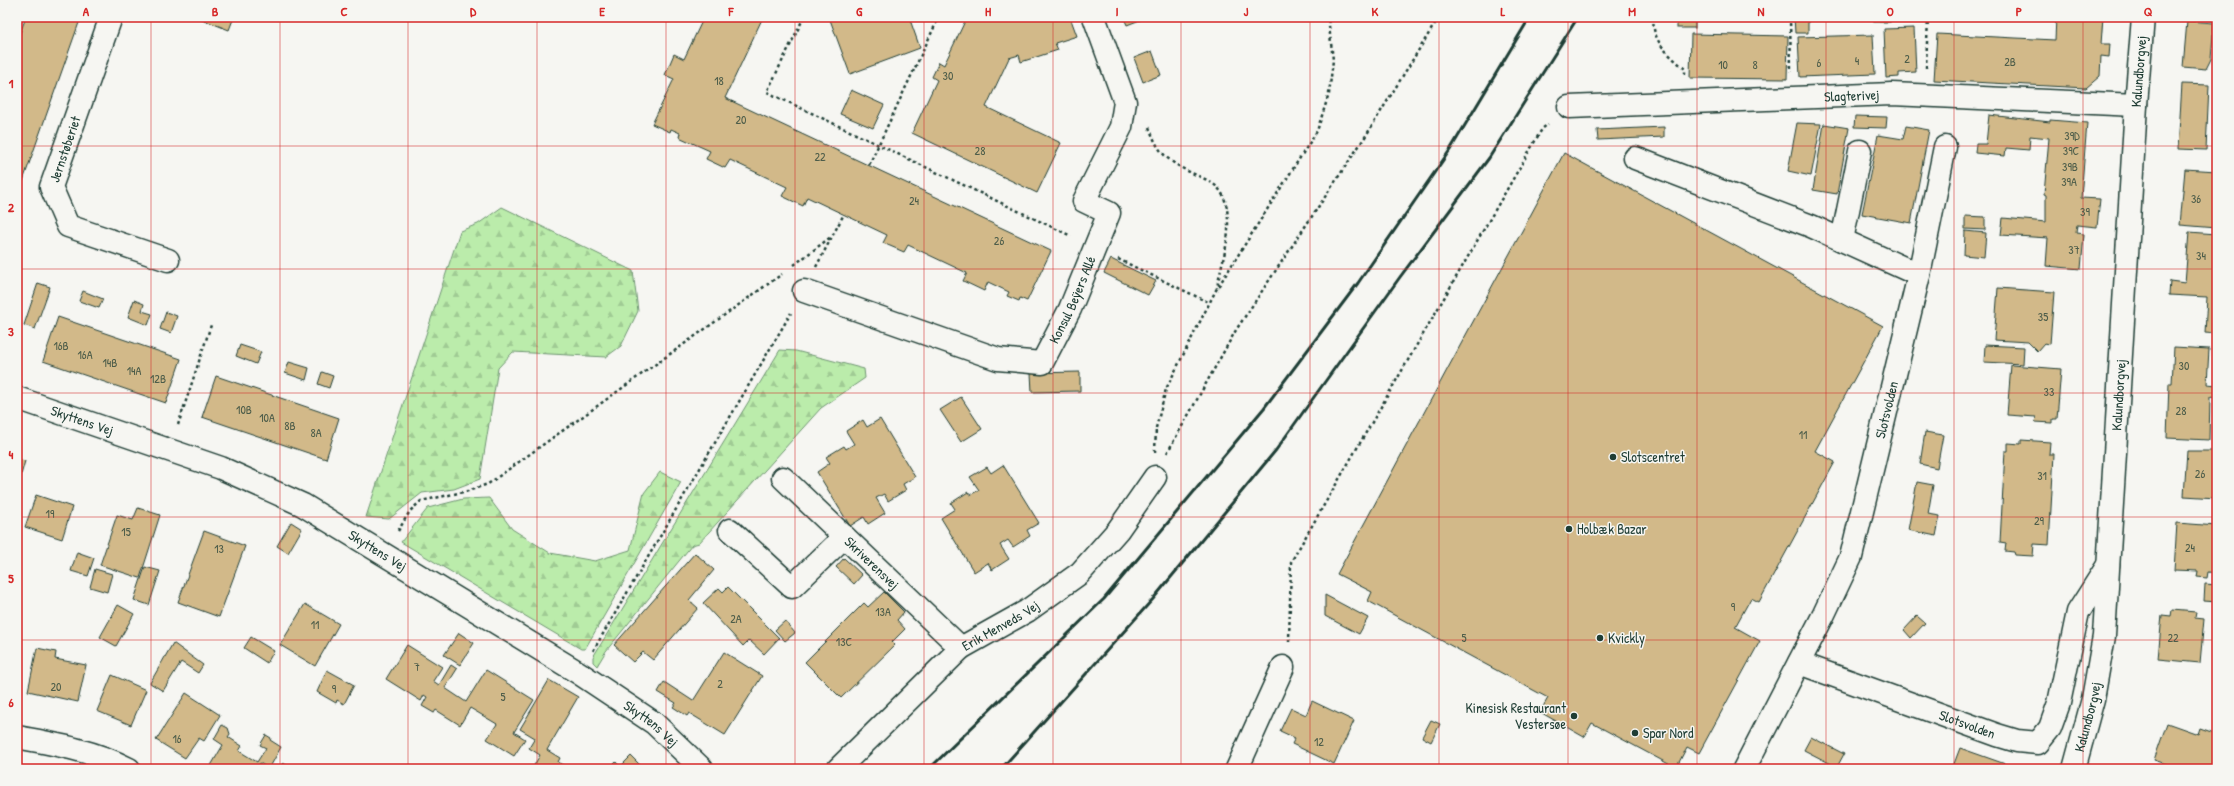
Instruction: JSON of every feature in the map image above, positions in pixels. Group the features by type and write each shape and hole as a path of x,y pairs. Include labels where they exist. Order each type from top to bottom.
{"street":[{"name":"Jernstøberiet","path":"111,17 51,187 68,226 168,260"},
{"name":"Konsul Beÿers Allé","path":"804,291 998,359 1042,363 1070,309 1109,213 1084,201 1121,127 1125,102 1094,17"},
{"name":"Kalundborgvej","path":"2074,769 2093,699 2104,636 2136,105 2143,17"},
{"name":"Slagterivej","path":"1569,107 1892,94 2136,105"},
{"name":"Slotsvolden","path":"1744,769 1799,663 1851,557 1919,275 1945,147"},
{"path":"1842,240 1860,151"},
{"path":"1635,158 1842,240 1919,275"},
{"name":"Skyttens Vej","path":"17,398 227,471 303,505 579,673 654,723 702,769"},
{"name":"Erik Menveds Vej","path":"838,769 961,648 1027,611 1080,573 1118,530 1155,476"},
{"name":"Skriverensvej","path":"783,478 961,648"},
{"path":"730,530 792,587 844,537"},
{"name":"Slotsvolden","path":"1799,663 2017,742 2038,743 2050,728 2059,703 2078,612 2109,564"},
{"path":"1238,769 1283,667"},
{"path":"17,737 59,745 102,757 129,769"}],"path":[{"path":"804,17 767,92 879,144 1210,303"},
{"path":"869,165 939,17"},
{"path":"1155,476 1156,428 1166,389 1216,290 1317,131 1329,94 1332,60 1328,17"},
{"path":"1155,476 1236,330 1367,134 1439,17"},
{"path":"1654,17 1654,33 1664,51 1685,69 1686,102"},
{"path":"1790,17 1792,98"},
{"path":"1925,95 1928,17"},
{"path":"1283,667 1289,650 1291,562 1542,129 1569,107"},
{"path":"1148,124 1155,144 1170,160 1207,179 1221,191 1227,208 1228,226 1216,290"},
{"path":"579,673 804,291 844,214"},
{"path":"792,267 832,236"},
{"path":"384,554 410,511 421,501 468,491 488,484 786,271"},
{"path":"170,450 211,325"}],"green space":[{"path":"502,207 633,271 638,311 621,346 606,357 513,352 498,368 480,479 454,489 422,493 389,519 366,517 460,231 478,224"},
{"path":"780,350 796,351 864,369 865,378 821,408 699,543 692,545 606,651 597,666 593,662 593,657"},
{"path":"660,472 681,482 585,649 581,649 401,542 428,508 463,499 489,498 512,529 550,553 595,561 630,550 644,493"}],"building":[{"path":"26,17 81,17 19,192 17,191 17,41"},
{"path":"196,17 234,17 229,30"},
{"path":"704,17 763,17 725,98 1051,251 1027,301 1020,298 1019,301 1007,296 1009,292 988,282 984,291 963,281 967,273 908,245 904,252 883,243 887,235 807,197 803,206 782,196 787,187 730,160 725,168 706,159 710,151 679,137 680,133 671,129 670,132 652,124 674,79 665,75 674,54 684,59"},
{"path":"829,17 909,17 920,48 850,74"},
{"path":"967,17 1070,17 1077,36 1055,43 1058,50 1021,62 1019,55 1009,58 986,107 1061,143 1037,193 912,133 937,80 932,77 939,62 944,65"},
{"path":"1121,17 1145,18 1127,25 1124,18 1121,19"},
{"path":"1677,17 1695,17 1695,28 1677,28"},
{"path":"1794,17 1808,17 1808,33 1795,33"},
{"path":"1874,17 1890,17 1890,22 1874,22"},
{"path":"2056,17 2103,17 2101,44 2110,44 2109,57 2101,56 2100,76 2086,88 1934,80 1937,34 2055,40"},
{"path":"2200,17 2217,17 2217,21 2200,20"},
{"path":"2187,21 2214,23 2211,59 2206,69 2183,67"},
{"path":"1914,28 1916,72 1899,73 1899,77 1886,78 1884,29"},
{"path":"1691,34 1788,36 1787,79 1690,78"},
{"path":"1873,35 1875,74 1800,77 1798,37"},
{"path":"1152,51 1161,75 1143,82 1134,58"},
{"path":"2182,84 2209,85 2206,150 2178,149"},
{"path":"851,90 884,105 873,128 840,114"},
{"path":"1989,115 2050,122 2050,120 2087,123 2081,198 2100,199 2097,227 2077,225 2076,233 2084,234 2081,269 2046,266 2048,238 2001,235 2003,218 2046,222 2046,195 2044,194 2049,138 2030,136 2029,150 2006,148 2005,156 1975,153 1976,144 1986,144"},
{"path":"1855,116 1887,117 1886,128 1854,127"},
{"path":"1797,123 1821,124 1811,176 1788,171"},
{"path":"1824,124 1849,128 1837,194 1813,190"},
{"path":"1906,126 1929,130 1911,223 1862,214 1878,135 1903,139"},
{"path":"1664,127 1664,137 1598,140 1597,130"},
{"name":"Slotscentret","path":"1564,153 1883,326 1815,451 1835,462 1759,602 1751,598 1735,627 1760,641 1699,753 1687,747 1676,768 1592,723 1584,737 1540,712 1548,698 1368,601 1372,592 1337,574"},
{"path":"2185,169 2217,171 2217,228 2180,225"},
{"path":"1965,216 1985,217 1985,230 1965,229"},
{"path":"1965,231 1986,233 1984,257 1964,255"},
{"path":"2189,232 2217,234 2217,334 2205,333 2207,297 2169,295 2170,281 2185,283"},
{"path":"1111,259 1156,281 1148,295 1104,273"},
{"path":"38,283 50,287 35,329 24,325"},
{"path":"1998,288 2054,292 2050,344 2044,343 2037,351 2028,342 1994,340"},
{"path":"83,291 103,299 99,308 79,301"},
{"path":"134,300 144,304 142,311 152,314 148,325 128,317"},
{"path":"166,312 177,316 171,333 160,329"},
{"path":"58,317 181,359 166,403 43,361"},
{"path":"240,345 261,352 256,364 236,356"},
{"path":"1985,345 2024,347 2023,364 1984,362"},
{"path":"2174,347 2209,349 2207,384 2217,385 2217,398 2210,397 2209,440 2167,438 2169,383 2172,383"},
{"path":"289,362 309,368 306,380 285,373"},
{"path":"2011,365 2061,369 2057,419 2053,419 2053,423 2035,422 2036,417 2007,415"},
{"path":"322,372 333,376 329,388 318,384"},
{"path":"1080,372 1080,391 1032,392 1031,373"},
{"path":"216,376 339,418 326,459 202,417"},
{"path":"961,397 982,429 961,442 940,410"},
{"path":"880,419 915,477 903,484 906,490 888,501 884,494 876,498 885,513 868,524 864,517 850,526 817,472 830,463 826,457 844,446 846,449 854,444 846,431 863,420 867,427"},
{"path":"1925,432 1943,435 1937,468 1920,464"},
{"path":"2021,440 2050,442 2049,454 2054,454 2049,545 2034,544 2033,556 2015,555 2014,552 2005,551 2006,543 2000,542 2005,451 2008,451 2008,443 2021,444"},
{"path":"2187,451 2217,451 2217,498 2184,496"},
{"path":"17,459 25,461 17,489"},
{"path":"1003,465 1039,523 1027,530 1030,536 1013,547 1008,540 1000,545 1009,559 992,570 988,563 974,572 941,518 955,509 951,503 968,492 970,495 979,490 970,477 987,467 991,473"},
{"path":"1917,482 1933,485 1928,514 1940,516 1936,536 1908,530"},
{"path":"36,495 72,507 62,539 25,527"},
{"path":"138,508 160,515 140,578 100,565 117,515 133,520"},
{"path":"291,522 302,529 288,553 277,546"},
{"path":"2177,523 2217,526 2217,573 2208,572 2207,578 2197,577 2198,571 2174,570"},
{"path":"204,531 245,546 219,617 178,602"},
{"path":"77,552 94,558 88,576 71,571"},
{"path":"695,553 714,570 689,600 698,608 653,660 643,652 633,662 614,645"},
{"path":"844,558 862,575 854,584 836,567"},
{"path":"145,567 160,571 149,605 134,600"},
{"path":"95,569 112,574 107,592 90,587"},
{"path":"2205,584 2217,585 2217,602 2204,601"},
{"path":"728,587 779,638 764,654 749,640 743,646 703,603 719,588 723,592"},
{"path":"884,592 904,612 897,620 905,629 892,642 895,645 841,698 805,662 864,603 868,607"},
{"path":"1325,595 1368,618 1359,634 1325,616"},
{"path":"305,604 339,624 315,666 280,645"},
{"path":"118,605 134,614 116,646 100,637"},
{"path":"2172,610 2196,612 2195,618 2204,619 2200,663 2158,659 2162,615 2171,616"},
{"path":"1917,616 1925,623 1911,638 1904,630"},
{"path":"785,621 795,633 785,641 775,630"},
{"path":"459,633 474,643 460,665 444,655"},
{"path":"251,637 274,651 267,663 244,648"},
{"path":"173,643 203,665 198,673 181,662 163,691 150,683"},
{"path":"407,645 442,667 433,681 439,685 451,665 457,669 445,688 466,702 486,670 534,700 514,732 525,739 514,756 487,739 497,724 470,708 460,725 436,710 434,713 422,706 427,697 424,695 421,701 386,679"},
{"path":"37,648 56,652 55,659 86,665 78,702 28,691"},
{"path":"724,652 762,676 725,735 689,713 687,716 673,707 676,703 658,692 664,682 693,701"},
{"path":"327,670 354,685 344,704 337,700 336,703 317,692"},
{"path":"112,675 146,690 131,725 97,711"},
{"path":"549,680 578,697 547,750 560,758 558,762 571,769 532,769 540,755 529,748 535,738 520,729"},
{"path":"186,693 220,715 204,741 199,738 185,758 156,740"},
{"path":"1312,701 1354,721 1334,764 1292,744 1295,738 1280,731 1291,708 1306,715"},
{"path":"1431,720 1440,724 1431,742 1422,737"},
{"path":"2167,723 2198,734 2200,728 2217,734 2217,769 2181,769 2154,760"},
{"path":"222,725 228,728 230,734 228,737 242,746 239,751 257,762 266,748 260,745 266,735 271,738 270,740 281,747 269,769 260,763 257,769 209,769 223,745 214,739"},
{"path":"1811,737 1844,754 1837,767 1804,750"},
{"path":"1960,748 2008,765 2006,769 1952,769"},
{"path":"631,756 642,767 644,765 651,769 609,769 616,762 620,767"},
{"path":"283,763 293,769 279,769"}],"railway":[{"path":"929,769 1104,599 1264,408 1358,283 1450,150 1530,17"},
{"path":"1001,769 1153,599 1276,450 1400,277 1489,158 1578,17"}],"place":[{"name":"Slotscentret","path":"1613,457"},
{"name":"Holbæk Bazar","path":"1569,529"},
{"name":"Kvickly","path":"1600,638"},
{"name":"Kinesisk Restaurant Vestersøe","path":"1574,716"},
{"name":"Spar Nord","path":"1635,733"}]}
